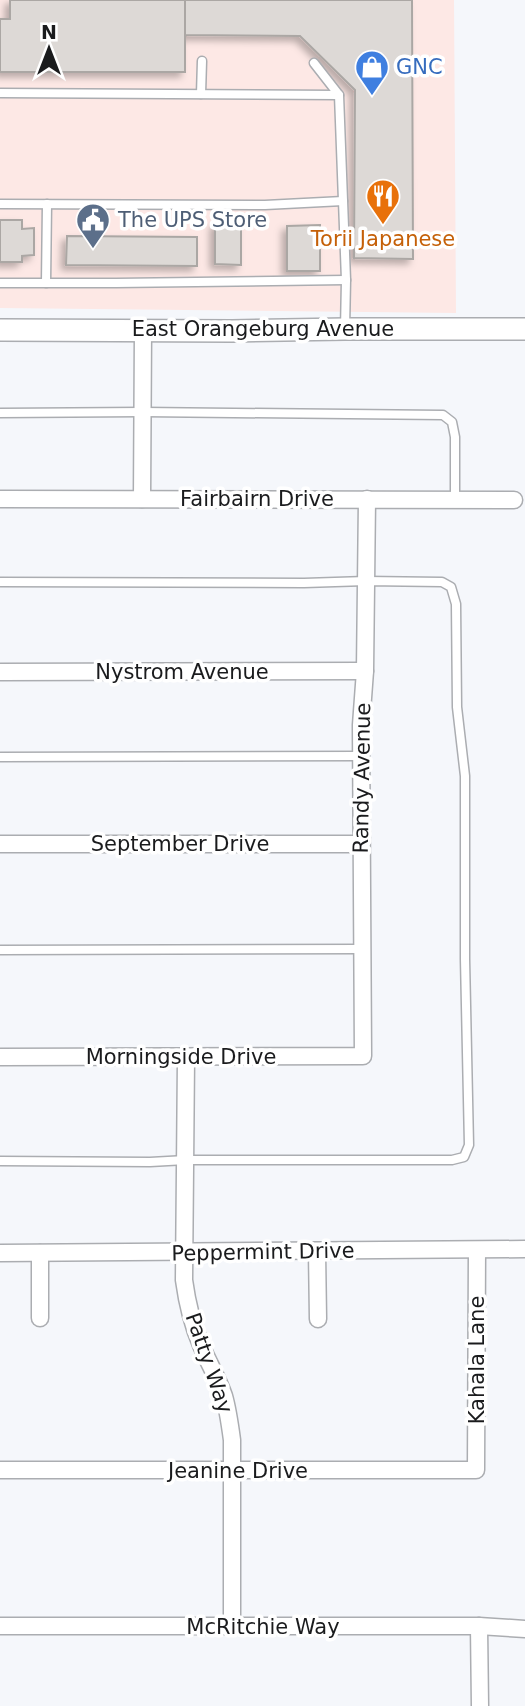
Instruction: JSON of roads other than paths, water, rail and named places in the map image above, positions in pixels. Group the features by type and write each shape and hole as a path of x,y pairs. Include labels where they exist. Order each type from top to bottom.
{"street":[{"name":"East Orangeburg Avenue","path":"0,330 525,329"},
{"path":"142,499 143,330"},
{"name":"Fairbairn Drive","path":"0,499 514,500"},
{"name":"Randy Avenue","path":"363,1056 361,725 365,671 367,499"},
{"name":"Nystrom Avenue","path":"0,672 365,671"},
{"name":"September Drive","path":"0,844 361,844"},
{"name":"Morningside Drive","path":"0,1057 363,1056"},
{"name":"Patty Way","path":"186,1058 184,1280 193,1324 229,1415 232,1440 232,1627"},
{"name":"Peppermint Drive","path":"0,1253 525,1249"},
{"name":"Kahala Lane","path":"476,1470 477,1250"},
{"path":"317,1251 318,1319"},
{"path":"40,1253 40,1318"},
{"name":"Jeanine Drive","path":"0,1470 476,1470"},
{"name":"McRitchie Way","path":"0,1626 480,1626 525,1629"},
{"path":"480,1626 480,1706"}],"lane":[{"path":"201,94 202,61"},
{"path":"314,63 339,95 346,279 345,329"},
{"path":"0,93 339,95"},
{"path":"0,204 265,205 343,201"},
{"path":"46,283 47,204"},
{"path":"0,283 346,279"},
{"path":"0,413 143,411 443,415 452,422 455,436 455,500"},
{"path":"0,582 366,581 442,582 451,587 456,604 457,707 465,776 469,1145 464,1157 452,1160 0,1161"},
{"path":"0,757 361,756"},
{"path":"0,950 362,949"}],"place":[{"name":"GNC","path":"372,97"},
{"name":"Torii Japanese","path":"383,226"},
{"name":"The UPS Store","path":"93,250"}]}
